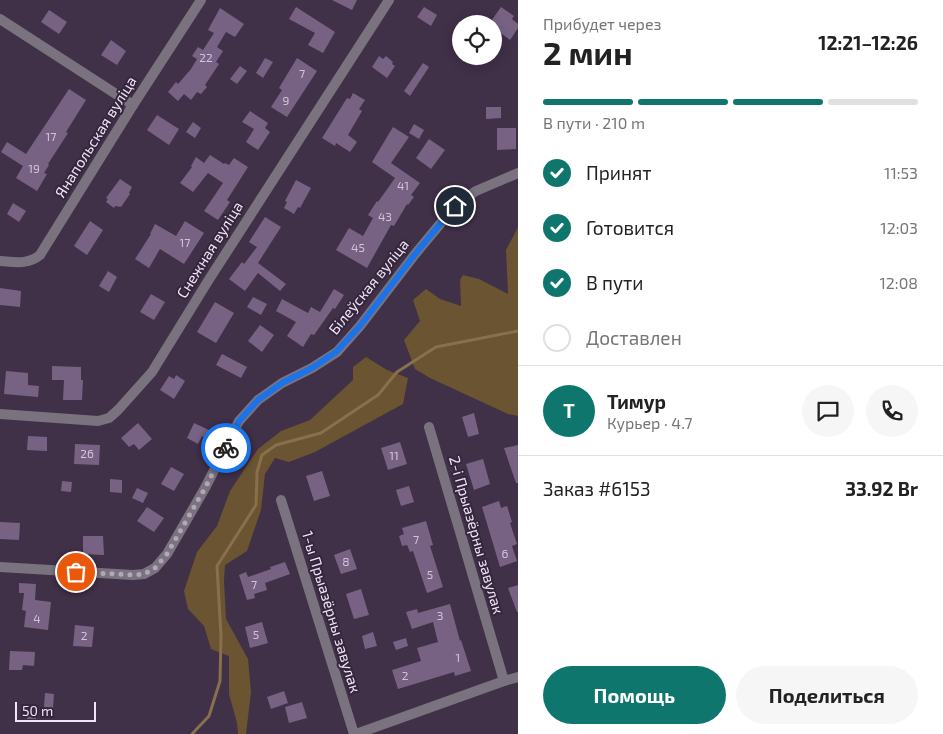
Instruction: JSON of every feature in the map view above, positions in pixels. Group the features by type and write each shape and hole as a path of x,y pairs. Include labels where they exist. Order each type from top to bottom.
{"street":[{"name":"Янапольская вуліца","path":"0,261 24,263 33,261 40,255 201,0"},
{"name":"Снежная вуліца","path":"0,414 98,421 109,418 118,410 152,372 208,281 389,0"},
{"path":"0,19 133,106"},
{"name":"Білеўская вуліца","path":"0,567 134,575 144,574 155,568 167,554 205,488 239,421 258,400 282,383 312,368 336,352 360,326 455,206 476,191 518,173"},
{"name":"2-і Прыазёрны завулак","path":"429,427 504,680"},
{"name":"1-ы Прыазёрны завулак","path":"280,500 355,734"},
{"path":"355,734 504,680 518,677"}],"shaded area":[{"path":"518,227 518,416 508,414 430,378 415,369 404,340 420,321 413,300 426,289 440,299 461,306 460,280 463,275 479,279 508,294 506,250"},
{"path":"366,357 387,370 408,378 403,404 315,452 289,462 275,458 265,474 261,510 247,551 225,565 226,619 248,659 251,692 246,734 238,734 229,694 229,656 211,649 204,626 188,609 184,591 197,552 217,526 230,491 258,449 281,431 310,420 353,380 353,367"}],"building":[{"path":"332,0 357,0 352,10"},
{"path":"296,7 335,32 323,53 308,45 315,33 289,19"},
{"path":"424,7 437,15 431,26 417,17"},
{"path":"501,7 514,16 512,19 518,24 518,28 510,40 502,34 502,15 495,15"},
{"path":"220,8 244,24 235,37 226,32 217,47 223,51 216,62 219,64 205,85 207,87 201,94 197,92 191,100 184,94 178,101 168,92 191,69 197,59 192,56 198,47 203,50 214,33 208,30"},
{"path":"49,10 67,22 59,34 41,22"},
{"path":"111,40 126,51 117,65 101,55"},
{"path":"379,56 383,59 386,56 395,66 387,78 372,67"},
{"path":"265,58 273,62 263,78 256,73"},
{"path":"297,58 317,71 287,117 271,107 282,90 279,88"},
{"path":"423,63 429,67 410,96 404,91"},
{"path":"240,66 247,71 237,84 230,79"},
{"path":"69,89 86,100 48,164 44,173 47,174 37,191 16,178 23,166 1,152 7,142 26,154"},
{"path":"353,93 365,100 359,109 362,111 348,135 357,142 350,152 336,143 335,146 322,138 347,98 350,99"},
{"path":"486,107 501,107 501,118 486,119"},
{"path":"250,111 268,123 265,128 270,132 258,150 246,142 254,129 242,122"},
{"path":"157,115 179,129 169,145 147,130"},
{"path":"193,122 201,128 195,138 186,132"},
{"path":"414,124 424,130 419,139 409,133"},
{"path":"393,127 409,137 391,163 420,183 411,195 414,197 407,204 394,226 391,225 367,268 336,250 349,228 363,236 373,218 368,215 395,178 372,162"},
{"path":"497,128 516,128 516,149 497,150"},
{"path":"429,139 445,150 431,169 416,158"},
{"path":"210,155 229,165 234,158 248,167 227,200 230,202 218,220 204,211 223,183 208,173 193,192 180,183 192,167 196,157 204,163"},
{"path":"120,179 132,187 130,194 121,207 115,206 114,208 106,202 108,199 106,198"},
{"path":"296,180 311,188 300,208 298,207 294,214 284,208 287,202 285,201"},
{"path":"13,203 26,211 19,222 7,214"},
{"path":"265,217 281,227 258,263 286,284 280,291 258,273 245,291 229,279 257,247 249,242"},
{"path":"90,221 103,230 87,255 74,246"},
{"path":"185,221 204,233 184,264 160,249 149,268 135,259 155,224 176,236"},
{"path":"108,271 117,277 109,292 99,286"},
{"path":"0,288 21,291 20,307 0,305"},
{"path":"334,289 344,295 314,335 311,334 303,347 287,336 296,322 276,311 282,299 308,313 311,307 320,312"},
{"path":"151,294 165,302 154,320 140,312"},
{"path":"253,297 267,304 261,315 247,307"},
{"path":"215,302 234,313 216,343 197,332"},
{"path":"260,325 274,335 262,352 248,341"},
{"path":"222,354 247,367 241,378 216,365"},
{"path":"52,366 81,367 81,380 83,380 82,400 63,400 64,380 52,380"},
{"path":"6,371 28,373 28,385 39,386 38,397 4,394"},
{"path":"176,375 185,381 174,399 160,390 169,376 174,379"},
{"path":"474,413 479,434 468,437 462,417"},
{"path":"138,423 152,439 139,450 134,444 129,447 121,438"},
{"path":"194,423 209,430 205,438 202,436 198,444 187,438"},
{"path":"28,436 47,437 47,451 27,450"},
{"path":"400,442 407,464 388,470 381,448"},
{"path":"75,444 100,445 99,465 74,464"},
{"path":"518,445 518,483 516,483 504,448"},
{"path":"483,459 490,484 474,490 466,464"},
{"path":"171,467 184,474 174,491 161,484"},
{"path":"322,471 330,496 314,501 306,476"},
{"path":"110,479 122,480 122,493 110,492"},
{"path":"62,481 72,482 71,492 61,491"},
{"path":"409,486 414,502 401,506 396,490"},
{"path":"137,488 148,493 143,503 132,498"},
{"path":"499,501 501,508 507,506 517,544 512,546 517,561 500,567 482,507"},
{"path":"147,507 164,518 154,532 137,521"},
{"path":"426,521 433,545 430,546 443,587 427,593 413,551 410,552 407,545 402,546 399,536 404,534 402,528"},
{"path":"0,522 20,523 19,540 0,539"},
{"path":"83,536 103,536 104,555 83,554"},
{"path":"350,549 357,569 341,574 334,555"},
{"path":"285,562 290,574 265,583 267,590 254,594 255,598 247,600 239,575 246,572 248,577"},
{"path":"19,583 36,584 35,600 51,602 48,630 24,627 26,611 22,610 24,593 19,593"},
{"path":"518,585 518,612 517,612 508,588"},
{"path":"361,589 369,615 354,619 346,594"},
{"path":"450,604 460,641 471,671 455,676 454,672 398,689 392,670 421,661 417,648 438,642 433,622 412,629 406,612 417,609 418,613"},
{"path":"262,622 268,643 250,648 245,627"},
{"path":"75,625 94,627 92,647 73,646"},
{"path":"373,632 377,646 365,649 362,636"},
{"path":"406,638 408,646 396,650 393,642"},
{"path":"10,651 35,652 34,666 23,665 22,670 9,670"},
{"path":"284,691 288,703 271,709 267,697"},
{"path":"45,693 54,694 53,708 44,707"},
{"path":"302,702 307,718 289,723 285,707"},
{"path":"27,710 36,711 36,719 27,719"}],"waterway":[{"path":"192,734 209,716 220,681 221,636 217,566 256,505 257,472 262,455 276,445 321,433 378,395 397,372 436,347 518,331"}],"way so far":[{"path":"76,572 134,575 144,574 155,568 167,554 226,448"}],"route":[{"path":"226,448 239,421 258,400 282,383 312,368 336,352 360,326 455,206"}]}
